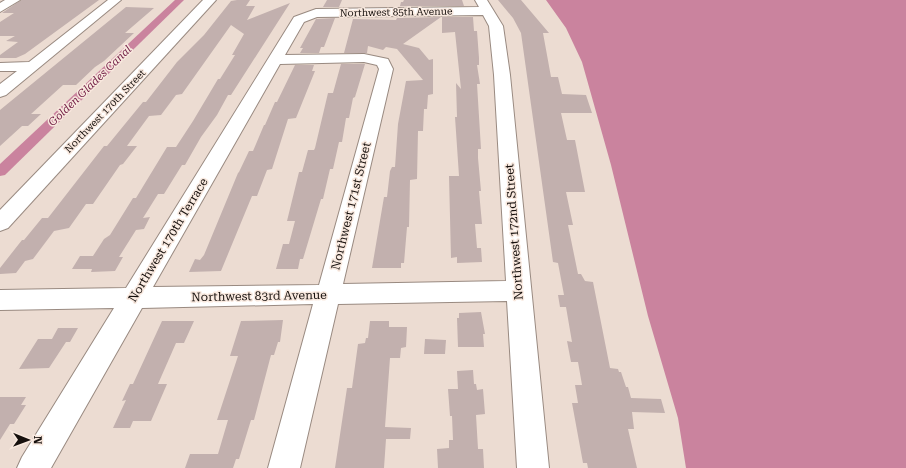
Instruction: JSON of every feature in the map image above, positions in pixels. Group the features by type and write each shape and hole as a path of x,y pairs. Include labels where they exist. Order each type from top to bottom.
{"street":[{"path":"0,8 14,0"},
{"path":"0,92 115,0"},
{"name":"Northwest 170th Street","path":"0,222 210,0"},
{"path":"379,12 384,0"},
{"name":"Northwest 85th Avenue","path":"306,16 316,13 379,12 483,5"},
{"name":"Northwest 172nd Street","path":"483,5 496,26 502,75 533,468"},
{"name":"Northwest 170th Terrace","path":"34,468 133,298 300,20 306,16"},
{"name":"Northwest 171st Street","path":"277,60 364,58 383,62 386,70 284,468"},
{"path":"0,66 31,66"},
{"name":"Northwest 83rd Avenue","path":"0,300 518,291"}],"shaded area":[{"path":"546,0 906,0 906,468 686,468 678,418 648,316 611,165 582,62 566,28"}],"building":[{"path":"21,0 99,0 25,54 16,58 0,58 0,55 18,42 6,41 15,36 0,36 0,22 14,13 2,13"},
{"path":"250,0 246,6 255,6 247,20 290,3 231,95 228,95 185,165 182,165 164,194 158,194 143,218 150,217 144,229 136,230 119,257 123,257 115,271 91,272 92,269 72,269 80,256 93,256 104,239 110,235 133,198 136,198 167,147 176,147 193,121 218,79 220,79 235,55 232,55 244,34 231,25 182,94 176,95 161,115 149,116 127,146 137,146 123,164 120,165 93,204 86,204 69,228 54,231 33,259 25,261 16,273 0,274 0,268 22,240 24,240 42,218 48,218 104,146 107,146 143,102 146,102 177,62 204,35 231,1"},
{"path":"327,0 342,0 339,7 323,7"},
{"path":"404,0 462,0 464,6 400,6 401,2"},
{"path":"498,0 521,0 549,33 543,33 551,77 558,77 562,94 586,95 592,113 561,113 567,140 575,140 585,192 566,192 573,225 568,225 578,274 581,274 585,281 593,282 610,368 618,369 619,372 621,372 631,398 661,399 665,413 632,412 634,429 628,429 637,468 588,468 587,463 583,463 572,403 578,403 575,385 582,385 578,362 571,362 567,341 572,342 566,307 560,307 558,295 564,295 558,263 553,262 521,33 513,18"},
{"path":"126,7 154,8 125,33 134,33 104,61 95,67 76,85 63,85 31,114 41,114 28,126 22,126 0,146 0,110"},
{"path":"441,17 403,44 419,48 429,60 433,59 433,94 428,95 427,109 424,109 423,131 418,131 417,179 410,180 409,227 407,227 404,263 401,263 401,268 372,268 384,197 387,197 390,171 392,167 395,167 398,124 406,81 423,80 397,49 386,47 383,50 368,46 367,53 344,53 353,19 396,20 397,18"},
{"path":"442,17 473,17 474,31 477,31 479,65 477,65 480,84 477,84 481,149 478,149 478,158 482,224 475,224 477,248 481,248 482,262 457,263 457,257 451,258 449,176 459,176 455,117 457,117 456,83 461,89 455,32 442,33"},
{"path":"335,18 324,47 321,47 319,53 300,53 303,48 300,48 316,19"},
{"path":"341,64 365,64 355,97 353,98 349,118 346,118 342,142 339,142 333,169 330,169 323,199 321,199 303,259 300,259 298,269 276,269 283,244 289,244 295,221 287,221 299,172 302,172 308,150 314,150 315,148 328,93 333,93"},
{"path":"295,65 314,65 312,71 315,71 296,118 288,119 272,169 267,170 257,196 252,196 221,271 189,272 195,259 200,260 204,255 238,173 249,151 253,151 275,102 277,102"},
{"path":"481,312 485,334 483,334 484,347 458,347 457,318 459,318 459,313"},
{"path":"283,320 280,342 278,342 274,355 271,355 254,420 251,420 239,459 236,459 233,468 185,468 190,454 218,454 228,420 217,420 238,356 230,356 241,321"},
{"path":"162,321 194,321 184,343 176,343 158,384 167,384 151,421 133,421 130,428 113,428 126,400 122,401 130,384 133,384"},
{"path":"370,321 389,321 389,327 407,327 406,347 401,348 400,358 390,358 385,427 411,428 410,439 386,439 384,468 335,468 347,388 352,388 358,344 365,343 366,338 368,338"},
{"path":"58,328 78,328 70,342 66,342 49,368 19,369 38,339 52,339"},
{"path":"425,339 446,340 445,354 424,354"},
{"path":"473,370 474,384 476,384 477,390 483,389 485,414 476,415 478,449 483,449 484,468 438,468 437,449 449,448 449,440 453,440 452,416 450,416 448,389 458,389 457,371"},
{"path":"0,397 26,397 21,405 26,405 14,424 10,424 0,440"}],"waterway":[{"name":"Golden Glades Canal","path":"0,172 180,0"}]}
